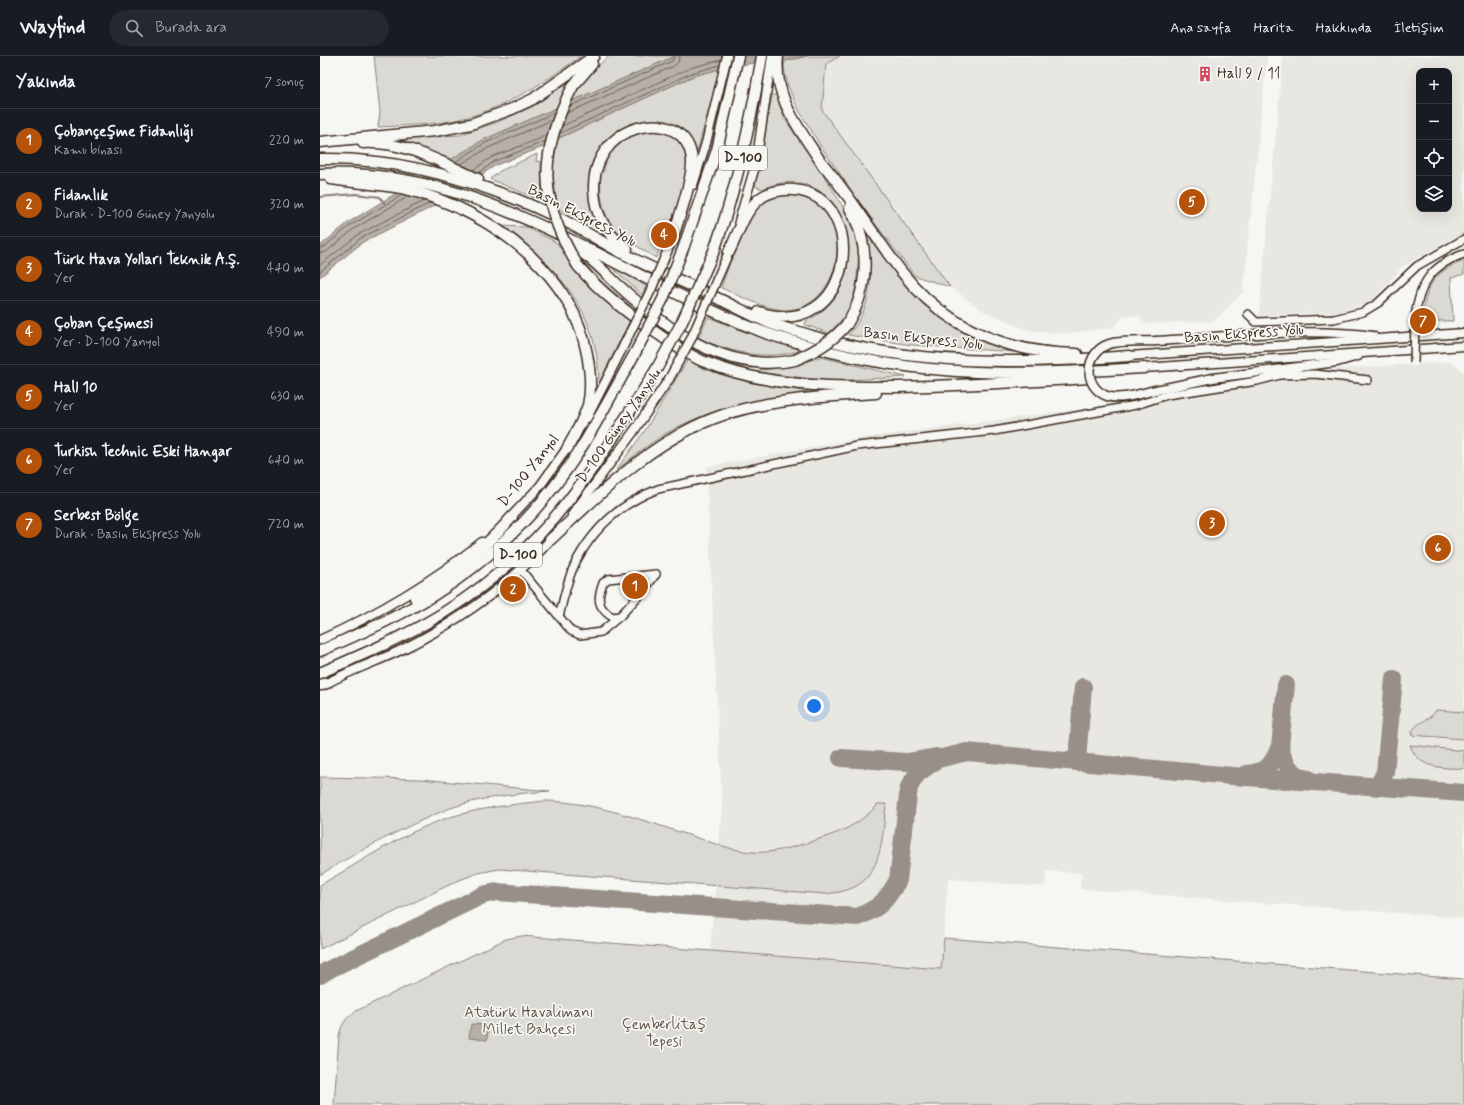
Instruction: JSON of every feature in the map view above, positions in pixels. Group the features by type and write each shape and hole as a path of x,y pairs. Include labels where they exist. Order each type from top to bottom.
{"highway":[{"path":"323,142 435,132 471,124 512,109 533,99 594,56"},
{"path":"601,56 580,76 573,86 562,109 553,134 547,174 550,201 556,223 578,266 599,289 631,316 678,348 704,362 733,372 783,383 839,387 914,387 1052,381 1124,374 1144,368"},
{"name":"D-100","path":"320,651 417,605 458,579 483,559 524,521 552,488 578,453 635,353 663,299 684,246 717,150 738,56"},
{"name":"D-100","path":"320,673 418,628 466,598 505,567 539,534 568,501 595,464 656,370 682,322 714,251 738,176 762,56"},
{"path":"536,224 581,251 654,315 695,344 715,353 750,362 774,364 795,360 814,352 831,341 847,324 858,304 863,287 865,249 861,232 855,218 822,163 796,126 787,109 778,78 778,56"},
{"path":"653,267 617,242 610,235 600,219 594,195 595,173 600,157 617,139 635,128 650,125 667,128 683,139 692,157 692,172 672,240"},
{"path":"323,142 386,144 410,148 432,157 478,183"},
{"path":"320,159 369,160 423,169 478,183"},
{"path":"822,163 838,181 902,273 932,303 957,322 985,337 1017,348 1054,353 1129,356"},
{"name":"Basın Ekspress Yolu","path":"320,174 350,173 408,180 466,195 579,243 679,295 734,320 786,339 856,358 892,365 974,373 1065,372 1144,368"},
{"path":"320,174 336,179 394,186 442,201 470,214 509,239 553,279 571,304 586,350 590,392 582,419 567,449"},
{"name":"Basın Ekspress Yolu","path":"478,183 560,219 637,261 653,267 768,322 787,329 847,345 899,354 948,360 995,362 1059,361 1129,356"},
{"path":"723,300 778,317 790,317 807,313 824,301 837,283 842,266 842,241 836,220 822,200 811,193 801,190 780,190 764,196 756,201 748,212 728,254"},
{"path":"550,540 624,473 654,450 682,433 722,415 756,406 886,392 914,387"},
{"path":"378,624 474,556 488,544 512,517"}],"main road":[{"name":"D-100 Yanyol","path":"320,640 353,625 403,597 474,548 512,517 540,486 567,449 596,402 651,290 672,240 700,162 727,56"},
{"name":"D-100 Güney Yanyolu","path":"322,686 404,649 441,628 481,601 520,569 550,540 586,497 670,379 691,339 728,254 747,197 756,163 772,56"},
{"path":"1363,353 1353,359 1337,362 1213,378 1115,398 1106,396 1098,391 1092,383 1089,374 1091,360 1104,347 1118,343 1320,332 1390,338"},
{"name":"Basın Ekspress Yolu","path":"1129,356 1464,334"},
{"name":"Basın Ekspress Yolu","path":"1144,368 1464,346"}],"street":[{"path":"1248,314 1256,322 1334,319 1363,312 1378,303 1417,266 1464,239"},
{"path":"1414,363 1414,318 1416,302 1428,278 1440,264 1464,254"},
{"path":"559,617 578,558 596,533 618,510 637,498 658,489 858,446 994,431 1136,405 1167,395 1257,381 1280,375 1315,374 1368,380"},
{"path":"520,569 571,631 580,635 601,632 620,616 645,589 656,574 608,580 603,583 599,592 600,603 603,611 612,617 620,616"}],"shaded area":[{"path":"840,56 1267,56 1243,292 1214,321 1145,324 1140,316 1124,316 1112,328 1069,333 1048,333 1027,330 982,310 950,287 822,110 827,63"},
{"path":"1283,56 1464,56 1464,233 1402,267 1372,302 1343,312 1259,316"},
{"path":"1447,362 1454,364 1464,372 1464,918 1080,889 1081,873 1046,871 1045,887 948,879 941,969 710,951 722,806 706,467 856,439 1133,402 1160,394 1276,373"}],"green space":[{"path":"374,56 581,56 533,88 508,102 481,113 443,122 378,127 380,112"},
{"path":"609,56 675,56 570,102 586,76"},
{"path":"807,56 840,56 826,64 822,110 950,287 915,276 864,209 820,145 797,107 788,86 784,69 785,61"},
{"path":"720,69 697,152 686,134 676,126 664,122 652,121 639,123 628,127 607,141 599,151 590,170 590,196 594,214 600,230 559,209 553,174 557,139 693,76"},
{"path":"570,81 557,108 483,140 452,159 398,141 398,139 459,135 495,123 532,107"},
{"path":"776,94 784,118 833,190 844,209 854,232 859,254 856,287 852,302 843,318 829,333 805,325 806,321 830,304 844,280 848,254 845,228 834,205 816,189 791,182 762,189 755,186 772,96"},
{"path":"655,130 667,133 676,138 684,146 689,157 687,177 683,191 656,258 630,241 612,225 606,215 602,203 601,188 601,171 604,171 605,165 611,153 619,143 636,133"},
{"path":"537,154 536,161 541,162 542,201 490,179 500,171"},
{"path":"788,193 812,198 826,209 834,225 837,244 836,263 829,281 819,296 804,306 785,310 761,305 721,288 741,233 751,214 760,204 775,196"},
{"path":"500,226 526,227 556,242 579,273 594,290 630,320 599,383 597,356 591,333 582,311 556,274 521,241"},
{"path":"866,234 898,274 914,291 947,320 967,333 989,343 1015,352 911,345 848,335 861,317 866,305 870,285 870,264"},
{"path":"581,257 636,306 634,309 599,279"},
{"path":"1464,261 1464,274 1451,278 1453,321 1423,321 1425,300 1432,283 1437,276 1444,271 1453,265"},
{"path":"608,264 646,286 642,295"},
{"path":"708,317 740,330 803,350 774,355 750,354 738,352 698,339"},
{"path":"820,357 906,377 827,381 759,372 760,370 791,367"},
{"path":"688,359 747,382 815,393 757,401 719,410 683,424 665,434 616,470 644,432"},
{"path":"1436,710 1464,712 1464,739 1411,735 1415,727 1430,717"},
{"path":"1410,745 1464,751 1464,769 1432,766 1425,763 1414,753"},
{"path":"320,777 420,779 550,791 498,797 459,805 448,809 382,839 320,875"},
{"path":"546,801 565,802 603,809 640,819 723,846 751,852 767,852 790,848 832,835 854,824 868,814 876,807 877,804 886,804 880,852 876,863 870,874 862,882 852,888 842,891 825,894 499,869 478,873 457,881 320,949 320,885 382,848 430,824 447,818 496,807"},
{"name":"Atatürk Havalimanı Millet Bahçesi","path":"521,936 941,969 944,938 1464,979 1464,1105 334,1105 339,1036 341,1028 349,1016 356,1011 506,939"}],"water":[{"path":"675,56 807,56 785,61 778,59 724,68 693,76 557,139 543,147 496,165 436,205 363,242 320,277 320,246 349,222 483,140"},
{"path":"471,1024 488,1025 487,1040 469,1038"}],"waterway":[{"path":"320,197 355,194 380,197 385,204"}],"taxiway":[{"path":"1375,786 1379,784 1385,772 1394,679"},
{"path":"1279,758 1286,685"},
{"path":"1077,761 1083,687"},
{"path":"1247,774 1260,771 1269,766 1275,758 1280,746 1283,758 1289,767 1297,775 1309,779"},
{"path":"320,975 483,895 496,892 858,917 882,903 898,880 909,787 917,774 938,759 967,752 1233,776 1464,793"},
{"path":"841,758 907,762 936,757"}],"place":[{"name":"Hall 9 / 11","path":"1205,74"},
{"name":"Hall 10","path":"1192,202"},
{"name":"Çoban Çeşmesi","path":"664,235"},
{"name":"Serbest Bölge","path":"1423,321"},
{"name":"Türk Hava Yolları Teknik A.Ş.","path":"1212,523"},
{"name":"Turkish Technic Eski Hangar","path":"1438,548"},
{"name":"Çobançeşme Fidanlığı","path":"635,586"},
{"name":"Fidanlık","path":"513,589"}],"park label":[{"name":"Çemberlitaş Tepesi","path":"664,1034"}]}
